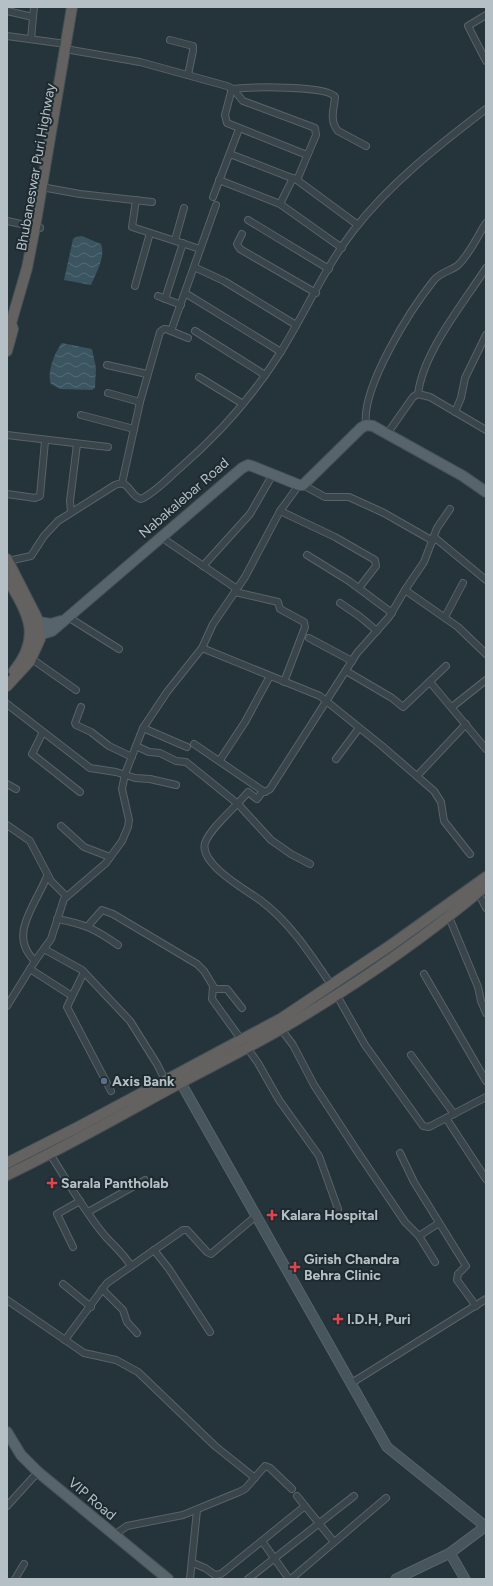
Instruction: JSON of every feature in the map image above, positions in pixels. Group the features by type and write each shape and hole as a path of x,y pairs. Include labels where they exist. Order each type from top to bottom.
{"highway":[{"name":"Bhubaneswar Puri Highway","path":"13,329 11,323 11,312 38,227 47,188 65,69 72,7"},
{"name":"Bhubaneswar Puri Highway","path":"68,47 78,7"},
{"name":"Bhubaneswar Puri Highway","path":"7,351 13,329 19,322 26,296 65,69"},
{"path":"7,678 24,657 35,636 38,622 12,582 8,560"},
{"path":"7,686 32,659 38,644 30,624 29,610"},
{"path":"7,1163 168,1084 244,1044 281,1029 486,877"},
{"path":"7,1175 50,1154 168,1084 181,1083 244,1044 282,1018 334,990 449,917 486,886"}],"main road":[{"path":"301,484 366,425 372,426 463,476 486,492"},
{"name":"Nabakalebar Road","path":"35,636 52,631 80,605 244,466 252,466 301,484"},
{"path":"38,622 51,624 66,619"},
{"path":"181,1083 387,1447 486,1526 450,1553 396,1579"},
{"name":"VIP Road","path":"7,1432 21,1454 38,1472 168,1579"},
{"path":"450,1553 465,1579"}],"street":[{"path":"31,39 34,7"},
{"path":"7,11 33,17"},
{"path":"486,15 468,26 486,62"},
{"path":"7,36 31,39 140,62 188,74 233,89 305,89 332,93 335,97 332,114 335,127 338,131 366,146"},
{"path":"170,40 193,46 188,74"},
{"path":"233,89 229,96 225,119 230,126 307,155"},
{"path":"233,89 243,101 315,128 316,135 307,155 280,204"},
{"path":"8,560 31,556 50,529 71,512 115,484 126,484 135,496 141,499 199,452 243,404 265,375 281,352 342,248 358,225 397,183 486,109"},
{"path":"213,197 239,129"},
{"path":"230,154 295,179 358,225"},
{"path":"219,180 280,204 342,248"},
{"path":"47,188 80,194 152,202"},
{"path":"136,200 132,227 200,249"},
{"path":"171,331 216,205"},
{"path":"175,240 184,208"},
{"path":"248,220 329,269"},
{"path":"7,221 38,227"},
{"path":"366,425 366,409 379,372 395,337 408,314 435,279 460,262 486,222"},
{"path":"135,286 150,233"},
{"path":"242,234 236,244 240,249 316,293"},
{"path":"165,299 183,243"},
{"path":"194,267 224,281 296,325"},
{"path":"418,394 420,381 427,362 486,268"},
{"path":"185,293 281,352"},
{"path":"158,296 181,305"},
{"path":"122,483 147,374 160,332 164,329 188,338"},
{"path":"195,331 265,375"},
{"path":"455,412 461,398 465,378 486,335"},
{"path":"107,365 147,374"},
{"path":"199,377 243,404"},
{"path":"108,393 140,402"},
{"path":"387,434 413,397 418,394 430,397 486,430"},
{"path":"81,415 134,429"},
{"path":"7,435 45,441 108,447"},
{"path":"7,494 35,498 40,496 45,441"},
{"path":"71,512 70,501 77,444"},
{"path":"203,566 250,514 273,474"},
{"path":"7,1006 35,961 51,939 61,904 66,896 101,868 122,841 128,827 128,812 122,793 125,774 143,728 167,692 202,648 213,624 236,590 280,511 301,484 325,497 346,496 405,524 433,539 486,580"},
{"path":"194,744 220,760 263,791 268,791 352,661 392,613 404,590 424,562 440,523 450,509"},
{"path":"280,511 335,537 375,560 376,566 359,588"},
{"path":"161,537 236,590 278,602 280,609 304,622 305,627 284,682"},
{"path":"307,556 359,588 392,613"},
{"path":"445,617 463,583"},
{"path":"404,590 445,617 472,639 486,654"},
{"path":"340,603 360,616 377,631"},
{"path":"66,619 119,649"},
{"path":"309,638 352,661"},
{"path":"202,648 310,692 326,701 417,776 438,797 444,821 470,854"},
{"path":"32,659 76,690"},
{"path":"346,671 392,698 403,707 446,666"},
{"path":"220,760 246,722 270,676"},
{"path":"452,707 486,680"},
{"path":"430,682 486,748"},
{"path":"7,704 90,768 176,785"},
{"path":"81,707 75,723 76,725 91,732 109,746 132,757"},
{"path":"417,776 466,724"},
{"path":"143,728 187,747"},
{"path":"336,759 359,728"},
{"path":"43,732 32,754 80,792"},
{"path":"136,746 149,752 160,753 176,761 186,762 238,804 271,840 290,854 310,864"},
{"path":"7,784 16,789"},
{"path":"263,791 257,799 248,792 218,823 205,843 205,849 212,864 278,916 315,960 365,1045 423,1126 429,1127 486,1097"},
{"path":"7,825 30,840 47,876 66,896"},
{"path":"61,826 84,847 110,857"},
{"path":"35,961 25,950 22,934 47,876"},
{"path":"478,892 486,908"},
{"path":"88,926 102,910 113,914 197,964 204,971 213,987 217,990 227,989 242,1008"},
{"path":"449,917 478,987 480,1001 486,1013"},
{"path":"57,919 88,926 97,930 118,945"},
{"path":"44,949 84,972 130,1021 168,1084"},
{"path":"30,969 72,996"},
{"path":"84,972 68,1004 68,1009 111,1091"},
{"path":"424,974 486,1081"},
{"path":"213,987 212,998 227,1017 258,1063 279,1100 318,1156 338,1209"},
{"path":"281,1029 293,1045 314,1086 405,1222 419,1236 435,1262"},
{"path":"411,1054 454,1114"},
{"path":"446,1118 486,1179"},
{"path":"400,1152 414,1182 466,1266 458,1274 457,1280 476,1306"},
{"path":"50,1154 80,1201 105,1236 124,1254 131,1266"},
{"path":"88,1212 145,1180"},
{"path":"73,1247 56,1214 80,1201"},
{"path":"65,1340 91,1307 107,1283 154,1250 185,1230 189,1232 207,1252 211,1254 256,1216"},
{"path":"419,1236 439,1223"},
{"path":"154,1250 169,1269 210,1332"},
{"path":"63,1284 91,1307"},
{"path":"102,1289 123,1310 127,1322 137,1333"},
{"path":"350,1384 486,1299"},
{"path":"7,1300 84,1353 116,1360 138,1372 215,1446 255,1478"},
{"path":"114,1535 132,1525 183,1515 239,1492 245,1489 263,1468 268,1466 292,1489"},
{"path":"7,1506 38,1472"},
{"path":"297,1496 334,1542"},
{"path":"248,1579 354,1496"},
{"path":"262,1541 290,1579 386,1498"},
{"path":"193,1563 205,1568 215,1577 221,1574 305,1506"},
{"path":"190,1579 193,1563 196,1510"},
{"path":"15,1579 24,1564"}],"water":[{"path":"82,236 101,244 102,249 100,265 91,285 64,280 73,239"},
{"path":"62,343 92,349 96,368 95,388 92,390 60,389 51,384 50,369"}],"place":[{"name":"Axis Bank","path":"104,1081"},
{"name":"Sarala Pantholab","path":"52,1183"},
{"name":"Kalara Hospital","path":"272,1215"},
{"name":"Girish Chandra Behra Clinic","path":"295,1267"},
{"name":"I.D.H, Puri","path":"338,1319"}]}
